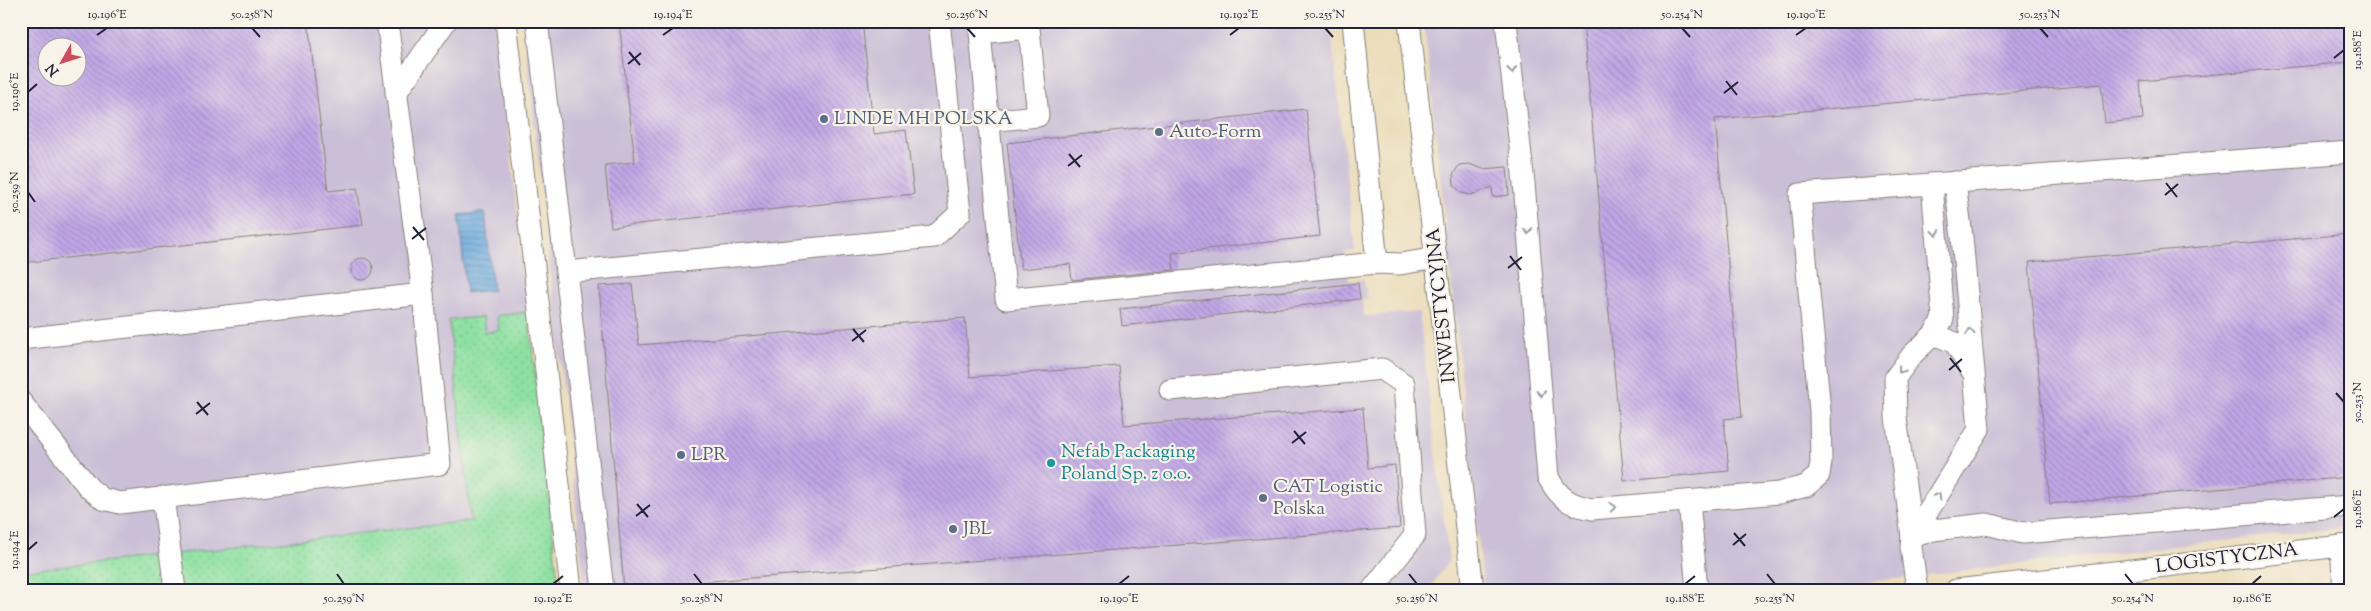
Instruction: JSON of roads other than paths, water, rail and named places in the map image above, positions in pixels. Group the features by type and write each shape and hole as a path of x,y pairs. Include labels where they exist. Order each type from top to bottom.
{"street":[{"path":"21,402 89,488 103,499 120,503 440,464 423,294 387,21"},
{"path":"396,92 446,21"},
{"path":"506,21 571,590"},
{"path":"537,21 603,590"},
{"path":"566,272 934,237 960,213 939,21"},
{"path":"1353,21 1376,263"},
{"name":"INWESTYCYJNA","path":"1409,21 1474,590"},
{"path":"1506,21 1524,183 1548,477 1555,491 1574,506 1592,509 1779,493 1806,486 1819,475 1821,462 1820,411 1800,194 2350,152"},
{"path":"989,121 1038,116 1029,28 980,33 1006,299 1376,263 1400,264 1437,258"},
{"path":"1912,537 1979,429 1955,182"},
{"path":"1916,590 1911,547 1912,537 1896,417 1895,378 1912,355 1934,334 1943,319 1932,184"},
{"path":"21,339 423,294"},
{"path":"1934,334 1955,343 1974,375"},
{"path":"1170,390 1382,369 1404,384 1416,535 1372,590"},
{"path":"163,497 175,590"},
{"path":"1688,501 1697,590"},
{"path":"1912,537 1933,530 1987,524 2023,533 2350,506"},
{"path":"2344,590 2345,545"},
{"name":"LOGISTYCZNA","path":"1956,590 2345,545"}],"water":[{"path":"485,212 493,290 466,293 459,215"}],"place":[{"name":"LINDE MH POLSKA","path":"824,119"},
{"name":"Auto-Form","path":"1159,132"},
{"name":"LPR","path":"681,455"},
{"name":"Nefab Packaging Poland Sp. z o.o.","path":"1051,463"},
{"name":"CAT Logistic Polska","path":"1263,498"},
{"name":"JBL","path":"953,529"}]}
